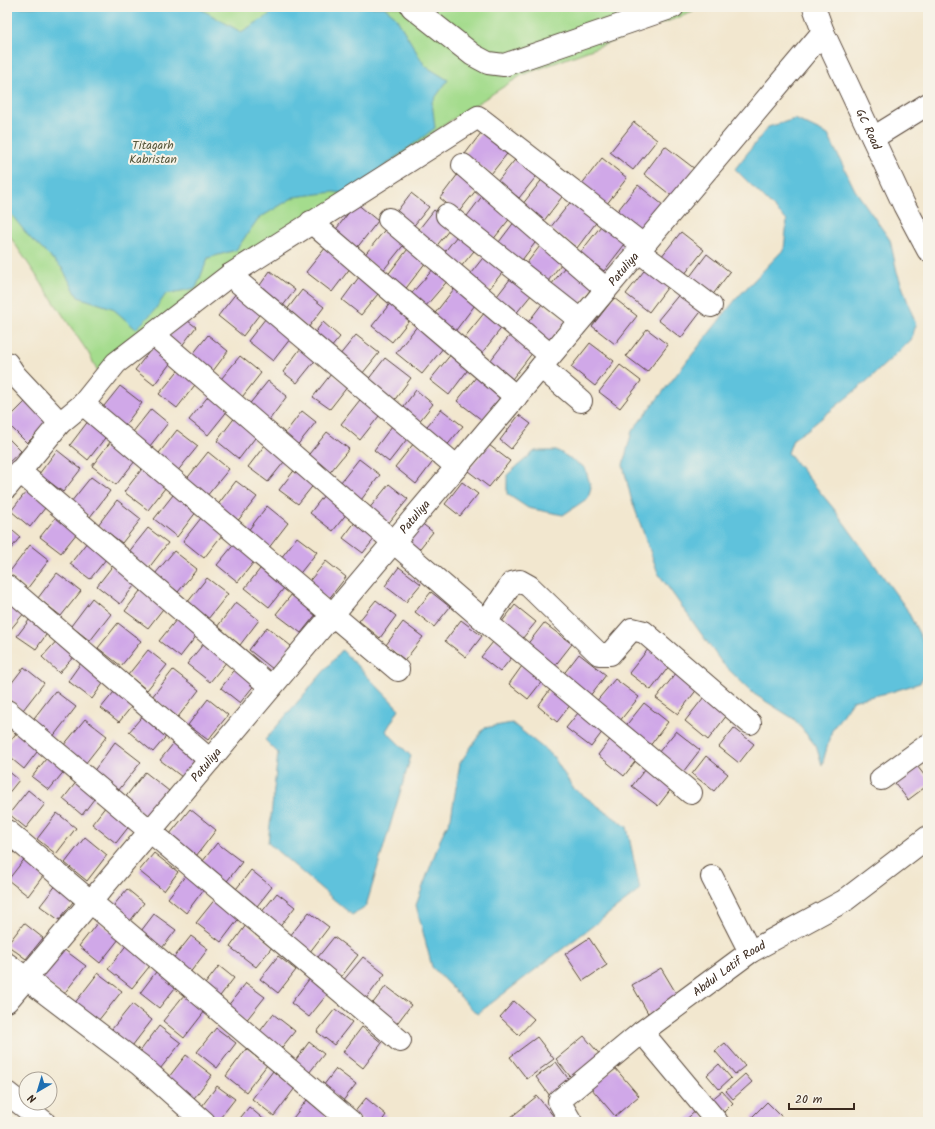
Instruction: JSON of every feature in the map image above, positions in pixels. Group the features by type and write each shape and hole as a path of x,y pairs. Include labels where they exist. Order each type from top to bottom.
{"street":[{"path":"412,7 473,55 488,63 504,65 673,7"},
{"name":"GC Road","path":"814,7 822,32 904,205 928,250"},
{"name":"Patuliya","path":"7,1001 822,32"},
{"path":"873,138 928,104"},
{"path":"271,687 13,479 60,423 83,404 116,363 230,275 478,117 711,306"},
{"path":"463,165 606,289"},
{"path":"447,215 580,320"},
{"path":"389,219 546,361 581,401"},
{"path":"311,222 516,397"},
{"path":"230,275 457,467"},
{"path":"154,335 393,543 691,793"},
{"path":"7,363 15,375 60,423"},
{"path":"83,404 332,616 398,670"},
{"path":"486,622 512,583 520,581 529,586 599,654 610,654 632,629 644,632 750,723"},
{"path":"7,586 210,760"},
{"path":"7,711 151,830 400,1041"},
{"path":"880,779 928,745"},
{"path":"7,831 351,1122"},
{"name":"Abdul Latif Road","path":"568,1121 559,1101 642,1032 750,952 844,901 928,837"},
{"path":"712,877 750,952"},
{"path":"7,964 25,980 140,1065 204,1122"},
{"path":"642,1032 718,1122"},
{"path":"7,1093 44,1122"}],"green space":[{"name":"Titagarh Kabristan","path":"7,7 694,7 693,12 522,75 453,119 97,370 89,354 7,232"}],"water":[{"name":"Titagarh Kabristan","path":"7,7 197,7 241,32 269,15 277,7 384,7 395,16 425,66 448,80 432,102 435,128 347,194 334,192 294,197 258,219 236,250 208,258 196,288 166,294 154,311 136,329 112,308 78,297 62,268 30,238 7,209"},
{"path":"795,119 828,135 855,190 890,240 897,272 916,325 911,340 867,381 807,430 793,439 788,453 834,509 906,608 928,651 928,666 920,683 891,692 852,701 832,730 822,765 816,746 794,719 754,694 722,663 658,573 631,498 623,465 632,431 736,299 784,249 787,221 735,169 768,127"},
{"path":"535,451 558,451 585,468 591,487 588,498 563,515 528,508 507,494 507,475"},
{"path":"342,650 399,709 386,731 411,756 366,906 352,915 268,843 278,753 265,740"},
{"path":"512,723 553,756 573,788 627,827 640,890 477,1014 432,967 416,905 442,835 451,818 460,763 484,728"}],"building":[{"path":"634,122 657,140 633,170 610,152"},
{"path":"484,129 510,150 491,174 465,154"},
{"path":"665,146 695,169 673,197 644,174"},
{"path":"518,156 539,173 519,198 497,182"},
{"path":"602,158 627,178 606,205 581,185"},
{"path":"458,174 477,189 458,213 440,198"},
{"path":"544,177 565,193 543,222 522,205"},
{"path":"638,185 663,205 641,234 615,214"},
{"path":"411,193 429,207 411,229 394,215"},
{"path":"483,195 511,217 492,241 464,220"},
{"path":"572,200 598,220 577,248 550,228"},
{"path":"356,203 378,221 356,249 334,232"},
{"path":"434,210 453,225 435,248 416,233"},
{"path":"515,221 538,239 519,264 496,246"},
{"path":"604,222 628,240 604,271 580,253"},
{"path":"387,227 406,242 382,272 363,257"},
{"path":"460,232 478,246 460,268 443,254"},
{"path":"681,232 704,250 684,275 661,257"},
{"path":"543,242 565,259 545,285 523,268"},
{"path":"411,245 429,258 404,291 386,277"},
{"path":"326,247 351,267 332,292 306,272"},
{"path":"486,254 505,269 486,293 467,278"},
{"path":"707,254 730,272 711,297 688,279"},
{"path":"567,264 594,285 575,310 548,289"},
{"path":"436,266 450,278 425,307 411,294"},
{"path":"647,267 670,284 649,312 626,294"},
{"path":"270,271 295,290 282,307 258,288"},
{"path":"362,273 382,289 361,315 342,300"},
{"path":"511,278 532,294 514,316 494,300"},
{"path":"457,285 478,301 450,338 429,321"},
{"path":"302,290 324,307 308,328 286,311"},
{"path":"237,292 262,311 243,336 218,316"},
{"path":"681,292 703,309 681,338 658,320"},
{"path":"614,298 637,316 615,344 592,326"},
{"path":"392,301 412,317 392,342 372,326"},
{"path":"542,304 565,322 549,343 526,325"},
{"path":"485,312 503,326 478,358 460,343"},
{"path":"269,314 294,334 273,361 248,341"},
{"path":"184,318 196,327 181,347 169,337"},
{"path":"422,320 448,342 422,374 396,353"},
{"path":"323,322 340,337 330,349 313,335"},
{"path":"647,329 668,345 647,372 626,356"},
{"path":"511,334 533,352 509,383 487,365"},
{"path":"208,335 228,351 210,375 189,359"},
{"path":"356,335 379,353 362,374 339,356"},
{"path":"156,343 175,357 154,385 135,370"},
{"path":"590,343 614,361 595,386 571,367"},
{"path":"303,345 318,357 297,383 283,372"},
{"path":"452,353 470,367 449,395 430,380"},
{"path":"240,356 261,373 239,401 217,384"},
{"path":"385,358 411,378 393,402 367,381"},
{"path":"620,365 641,381 620,408 599,392"},
{"path":"181,367 198,381 177,408 159,394"},
{"path":"331,374 348,386 330,409 313,397"},
{"path":"477,376 502,395 482,420 457,401"},
{"path":"268,381 287,396 267,423 247,407"},
{"path":"120,386 142,403 122,429 100,411"},
{"path":"416,390 433,404 418,423 401,410"},
{"path":"210,394 229,409 208,435 189,420"},
{"path":"363,396 383,411 360,440 341,424"},
{"path":"28,399 50,421 27,443 7,423 7,420"},
{"path":"151,409 168,423 146,451 129,437"},
{"path":"441,409 463,426 445,448 423,431"},
{"path":"302,411 316,422 295,448 282,437"},
{"path":"519,415 531,424 511,449 500,440"},
{"path":"236,416 258,434 239,459 217,441"},
{"path":"89,420 108,434 88,460 70,445"},
{"path":"395,422 411,434 389,462 374,450"},
{"path":"177,430 198,446 176,473 156,457"},
{"path":"327,432 349,449 327,476 305,459"},
{"path":"7,437 21,451 7,464"},
{"path":"114,437 139,456 116,485 92,466"},
{"path":"268,441 288,457 268,482 248,467"},
{"path":"414,443 435,459 416,484 395,467"},
{"path":"489,445 510,461 489,487 468,471"},
{"path":"57,450 81,469 63,492 39,474"},
{"path":"208,452 229,469 206,497 185,481"},
{"path":"359,459 380,475 358,504 337,487"},
{"path":"145,465 169,483 148,510 124,492"},
{"path":"296,468 315,483 298,504 279,490"},
{"path":"91,477 110,491 90,517 71,502"},
{"path":"236,481 257,497 236,523 216,507"},
{"path":"462,482 478,494 460,516 445,504"},
{"path":"389,484 408,499 387,525 368,510"},
{"path":"29,488 49,503 30,527 11,511"},
{"path":"177,490 200,507 177,537 154,519"},
{"path":"328,490 351,508 333,531 310,513"},
{"path":"117,500 141,519 122,543 98,525"},
{"path":"267,506 288,523 268,549 247,532"},
{"path":"60,512 81,528 61,553 40,537"},
{"path":"205,513 226,530 204,558 183,541"},
{"path":"359,517 379,533 363,553 343,538"},
{"path":"420,522 433,532 413,557 400,547"},
{"path":"7,526 20,537 7,554"},
{"path":"148,528 168,543 148,569 128,553"},
{"path":"91,537 111,553 90,579 70,564"},
{"path":"297,537 317,552 297,577 278,562"},
{"path":"236,542 257,558 238,582 217,565"},
{"path":"30,545 49,560 27,589 8,574"},
{"path":"174,551 197,569 178,592 155,574"},
{"path":"118,559 141,577 120,604 97,586"},
{"path":"326,561 346,577 328,600 307,584"},
{"path":"264,564 288,583 269,607 245,588"},
{"path":"399,567 421,584 406,602 385,586"},
{"path":"57,573 81,591 61,616 38,598"},
{"path":"207,578 228,594 208,619 187,603"},
{"path":"143,587 166,605 148,628 125,611"},
{"path":"296,589 321,608 301,633 276,614"},
{"path":"431,592 450,607 434,627 415,612"},
{"path":"7,597 25,612 10,630 7,627"},
{"path":"92,598 111,614 90,641 71,626"},
{"path":"376,600 396,616 380,638 359,621"},
{"path":"236,602 259,620 240,645 217,627"},
{"path":"515,605 536,622 522,639 501,623"},
{"path":"181,614 201,630 180,657 159,641"},
{"path":"33,615 51,628 36,649 17,636"},
{"path":"461,620 482,636 466,657 445,641"},
{"path":"403,622 423,637 405,660 386,645"},
{"path":"118,623 141,641 121,666 98,648"},
{"path":"544,623 572,644 554,667 526,646"},
{"path":"267,627 291,646 273,669 249,650"},
{"path":"60,637 77,653 59,673 42,657"},
{"path":"209,637 232,655 210,682 187,664"},
{"path":"497,637 516,652 500,672 481,657"},
{"path":"649,648 670,665 651,690 629,673"},
{"path":"148,650 167,665 147,690 128,675"},
{"path":"579,654 606,675 589,697 562,676"},
{"path":"527,659 547,675 528,699 509,684"},
{"path":"83,660 107,678 92,699 68,681"},
{"path":"239,664 259,679 240,703 221,688"},
{"path":"24,667 44,683 23,710 7,697 7,689"},
{"path":"173,670 199,690 178,717 152,697"},
{"path":"677,672 698,688 678,714 656,698"},
{"path":"615,679 639,697 619,722 595,703"},
{"path":"555,683 575,699 557,722 538,706"},
{"path":"118,687 136,701 119,722 101,708"},
{"path":"55,691 76,707 52,738 31,722"},
{"path":"704,697 727,715 708,740 685,721"},
{"path":"208,699 228,715 208,740 188,725"},
{"path":"644,703 668,722 649,747 624,728"},
{"path":"582,708 606,727 591,747 566,728"},
{"path":"145,713 169,733 153,752 129,732"},
{"path":"85,719 107,736 85,764 63,746"},
{"path":"21,727 43,744 24,769 7,755 7,745"},
{"path":"734,728 754,744 739,763 719,747"},
{"path":"676,731 700,750 683,772 658,753"},
{"path":"615,733 641,754 624,776 598,755"},
{"path":"177,739 198,756 182,777 160,760"},
{"path":"115,742 141,762 118,791 93,772"},
{"path":"52,751 69,765 49,790 32,777"},
{"path":"706,756 728,774 714,791 692,774"},
{"path":"914,762 928,780 928,785 908,800 892,779"},
{"path":"649,764 675,784 658,806 632,786"},
{"path":"7,770 19,780 7,795"},
{"path":"145,772 169,791 148,818 124,799"},
{"path":"81,776 100,791 82,815 63,799"},
{"path":"28,790 45,804 26,828 9,814"},
{"path":"110,801 134,820 116,843 92,824"},
{"path":"190,809 216,830 193,860 166,839"},
{"path":"57,813 76,828 56,854 37,839"},
{"path":"85,837 107,855 87,881 65,863"},
{"path":"217,843 242,862 224,885 199,866"},
{"path":"154,853 178,872 164,891 139,871"},
{"path":"26,857 46,872 28,896 8,880"},
{"path":"251,870 272,887 254,910 233,893"},
{"path":"186,875 204,889 186,913 168,898"},
{"path":"57,884 76,898 59,920 40,906"},
{"path":"127,889 144,903 127,925 109,911"},
{"path":"277,893 295,907 275,933 257,918"},
{"path":"216,898 240,917 221,942 196,923"},
{"path":"309,912 329,927 306,957 286,941"},
{"path":"154,914 176,930 159,952 138,935"},
{"path":"98,922 119,939 100,963 79,946"},
{"path":"24,923 43,938 26,959 7,945"},
{"path":"246,925 273,946 256,967 230,947"},
{"path":"191,936 208,949 189,974 172,960"},
{"path":"334,937 358,955 338,981 314,962"},
{"path":"589,938 607,965 583,981 565,954"},
{"path":"128,943 153,962 132,988 108,969"},
{"path":"62,948 86,966 63,995 40,977"},
{"path":"278,956 296,970 278,993 260,979"},
{"path":"363,957 385,974 365,1000 342,982"},
{"path":"219,966 234,978 217,1000 202,988"},
{"path":"159,968 179,983 159,1008 140,993"},
{"path":"661,968 679,998 649,1015 632,985"},
{"path":"98,973 122,991 94,1026 71,1008"},
{"path":"310,978 329,992 309,1017 291,1003"},
{"path":"246,983 265,997 245,1022 227,1007"},
{"path":"386,986 411,1005 395,1026 370,1007"},
{"path":"184,995 205,1011 184,1038 163,1021"},
{"path":"514,1001 534,1019 519,1035 500,1017"},
{"path":"132,1004 152,1020 129,1050 108,1034"},
{"path":"335,1009 352,1022 334,1045 317,1032"},
{"path":"273,1014 295,1031 279,1051 258,1034"},
{"path":"159,1026 181,1043 156,1074 135,1058"},
{"path":"362,1027 382,1043 363,1068 343,1052"},
{"path":"216,1028 236,1043 217,1068 197,1052"},
{"path":"584,1036 602,1057 574,1081 556,1059"},
{"path":"537,1037 554,1059 527,1079 510,1057"},
{"path":"309,1042 324,1054 309,1073 295,1061"},
{"path":"725,1043 745,1066 735,1074 715,1051"},
{"path":"246,1049 267,1065 246,1092 226,1076"},
{"path":"186,1055 212,1075 191,1102 165,1082"},
{"path":"556,1062 570,1081 550,1096 536,1077"},
{"path":"719,1064 731,1078 719,1089 707,1075"},
{"path":"615,1068 639,1096 615,1116 591,1088"},
{"path":"336,1069 356,1084 342,1102 323,1086"},
{"path":"273,1071 295,1088 274,1116 252,1099"},
{"path":"745,1074 752,1082 733,1099 726,1091"},
{"path":"217,1086 235,1099 217,1122 214,1122 199,1110"},
{"path":"722,1091 733,1103 722,1114 710,1101"},
{"path":"537,1096 555,1118 550,1122 513,1122 510,1118"},
{"path":"366,1098 386,1115 381,1122 364,1122 353,1114"},
{"path":"307,1100 328,1117 324,1122 290,1122"},
{"path":"767,1102 782,1117 777,1122 757,1122 752,1117"},
{"path":"249,1107 267,1122 237,1122"},
{"path":"698,1109 708,1122 683,1122"}]}
